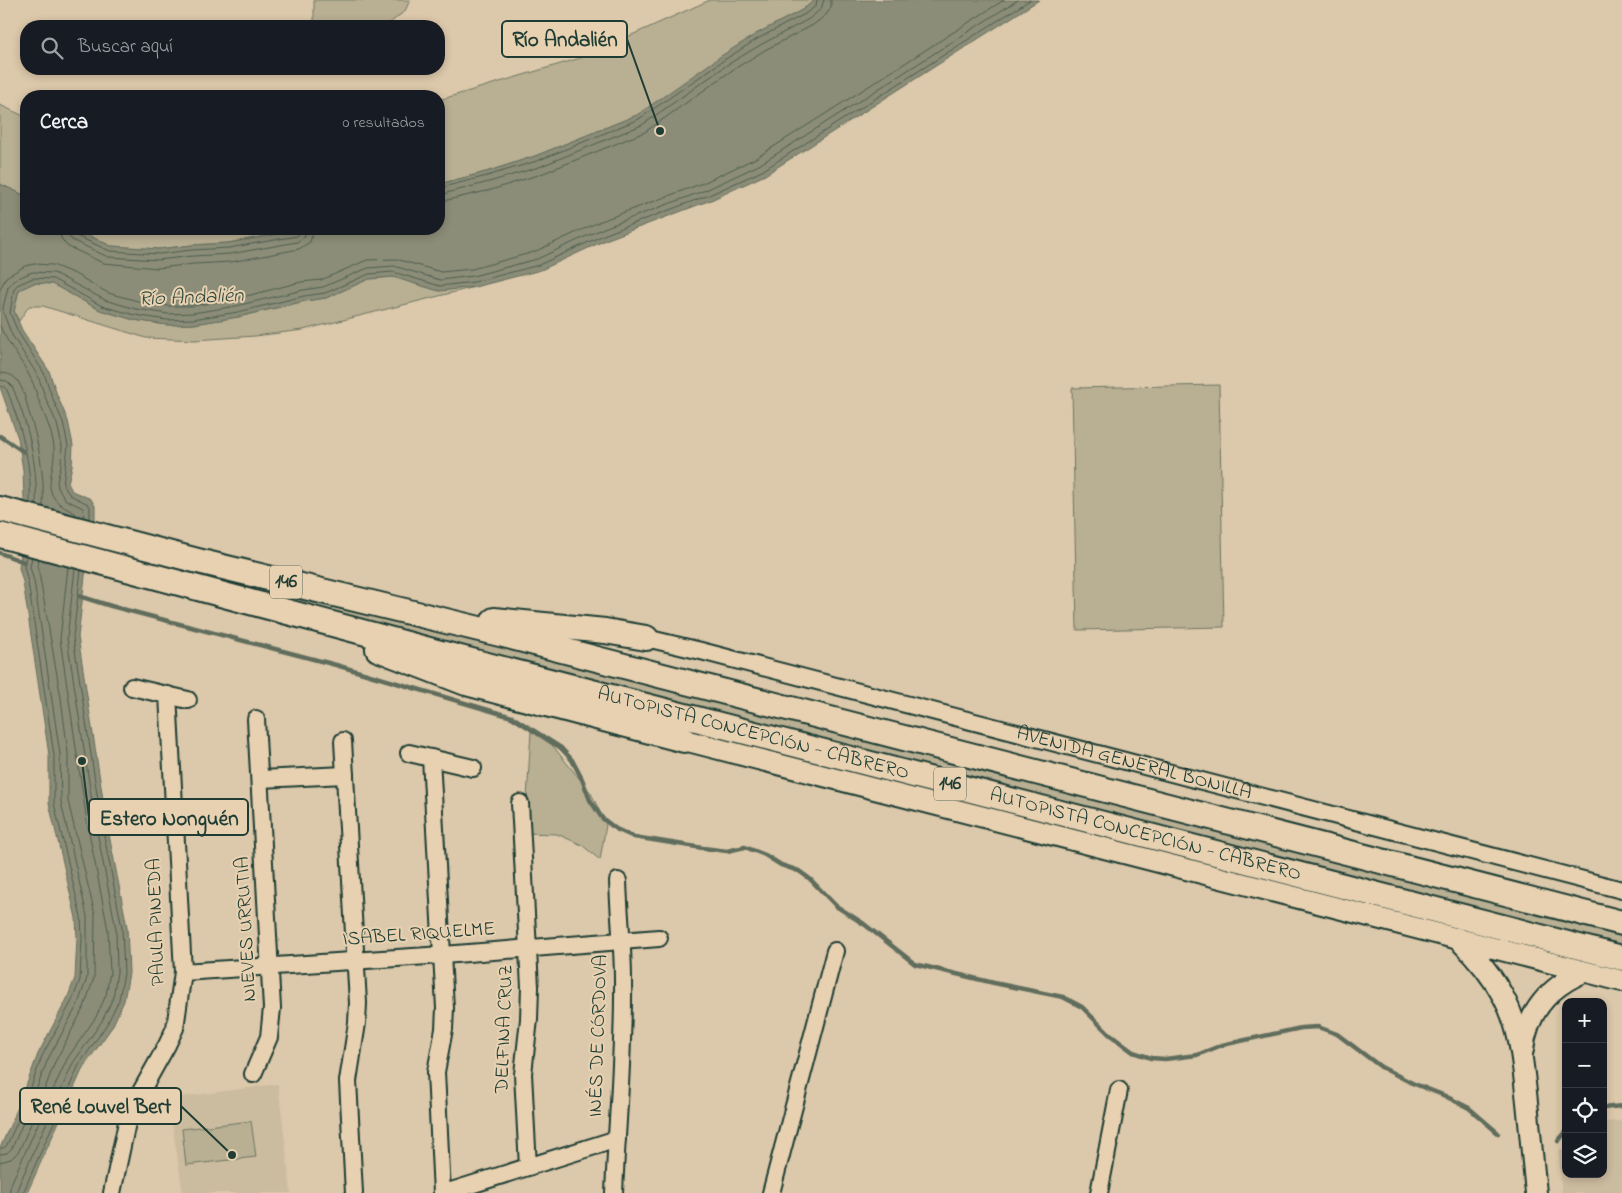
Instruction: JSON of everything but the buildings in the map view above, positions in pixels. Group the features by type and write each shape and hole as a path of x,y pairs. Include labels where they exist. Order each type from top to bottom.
{"highway":[{"name":"AUTOPISTA CONCEPCIÓN - CABRERO","path":"0,509 198,561 514,637 1622,923"},
{"name":"AUTOPISTA CONCEPCIÓN - CABRERO","path":"0,535 437,652 1622,958"},
{"path":"279,610 466,683 684,740"},
{"path":"400,610 605,631 646,638"}],"main road":[{"path":"684,740 1622,982"},
{"path":"1457,938 1484,966 1505,999 1517,1032 1522,1059 1536,1193"},
{"path":"1522,1059 1528,1026 1540,1004 1559,985 1584,972"}],"street":[{"name":"AVENIDA GENERAL BONILLA","path":"646,638 1622,890"},
{"path":"132,687 188,700"},
{"name":"PAULA PINEDA","path":"112,1193 129,1113 168,1045 175,1028 183,972 168,696"},
{"name":"NIEVES URRUTIA","path":"253,1074 266,1045 271,1028 272,1008 256,719"},
{"path":"343,740 358,1023 348,1081 354,1193"},
{"path":"409,752 473,768"},
{"path":"431,758 445,1016 436,1072 443,1193 616,1139"},
{"path":"260,779 346,774"},
{"name":"DELFINA CRUZ","path":"520,803 530,987 529,1019 522,1074 528,1167"},
{"name":"INÉS DE CÓRDOVA","path":"614,1193 622,1022 623,940 620,926 618,881"},
{"name":"ISABEL RIQUELME","path":"183,972 443,955 659,938"},
{"path":"772,1193 835,951"},
{"path":"1099,1193 1119,1090"}],"shaded area":[{"path":"314,0 410,0 405,11 394,20 314,20"},
{"path":"710,0 815,0 802,10 756,34 637,115 535,156 486,172 445,182 445,98 594,54"},
{"path":"0,105 20,114 20,193 0,184"},
{"path":"88,235 273,235 228,243 159,249 111,246"},
{"path":"393,277 439,291 475,287 303,330 255,336 195,340 146,338 43,306 29,306 19,321 14,311 19,290 34,283 52,284 100,310 134,320 167,325 194,324 238,317 326,298 369,279"},
{"path":"1219,385 1224,627 1077,630 1072,388"},
{"path":"179,573 421,627 1622,936 1622,948 419,638"},
{"path":"531,731 552,745 591,793 606,825 600,860 582,845 557,834 525,833"},
{"path":"278,1084 291,1193 183,1193 171,1116 181,1097"},
{"path":"251,1121 256,1157 186,1165 182,1129"},
{"path":"1622,1121 1622,1193 1562,1193 1558,1150 1562,1150 1562,1178 1607,1178 1607,1122"}],"water":[{"path":"815,0 1039,0 765,175 711,200 608,239 541,270 475,287 439,291 393,277 369,279 326,298 238,317 194,324 167,325 134,320 100,310 52,284 34,283 19,290 14,311 22,330 49,371 68,421 73,445 72,466 68,483 72,491 91,499 95,506 95,520 85,576 78,637 106,819 127,927 129,973 124,1001 112,1027 83,1068 27,1193 0,1193 0,1148 38,1054 67,999 75,978 77,938 76,918 49,803 49,755 23,582 19,568 25,527 23,470 18,438 0,387 0,184 20,193 20,235 88,235 111,246 159,249 228,243 273,235 445,235 445,182 486,172 535,156 637,115 721,56 756,34 802,10"}],"waterway":[{"path":"0,436 24,452"},
{"path":"0,553 24,562"},
{"path":"79,596 336,665 512,717 561,748 572,760 590,800 602,818 616,829 634,837 727,851 745,847 765,855 781,865 799,871 810,879 836,906 864,924 915,964 1063,997 1082,1007 1109,1034 1133,1052 1151,1058 1165,1059 1197,1055 1222,1045 1301,1028 1318,1027 1337,1034 1381,1067 1469,1108 1498,1133"},
{"path":"1607,1108 1622,1106"},
{"path":"1558,1141 1565,1133"}],"place":[{"name":"Río Andalién","path":"660,131"},
{"name":"Estero Nonguén","path":"82,761"},
{"name":"René Louvel Bert","path":"232,1155"}]}
